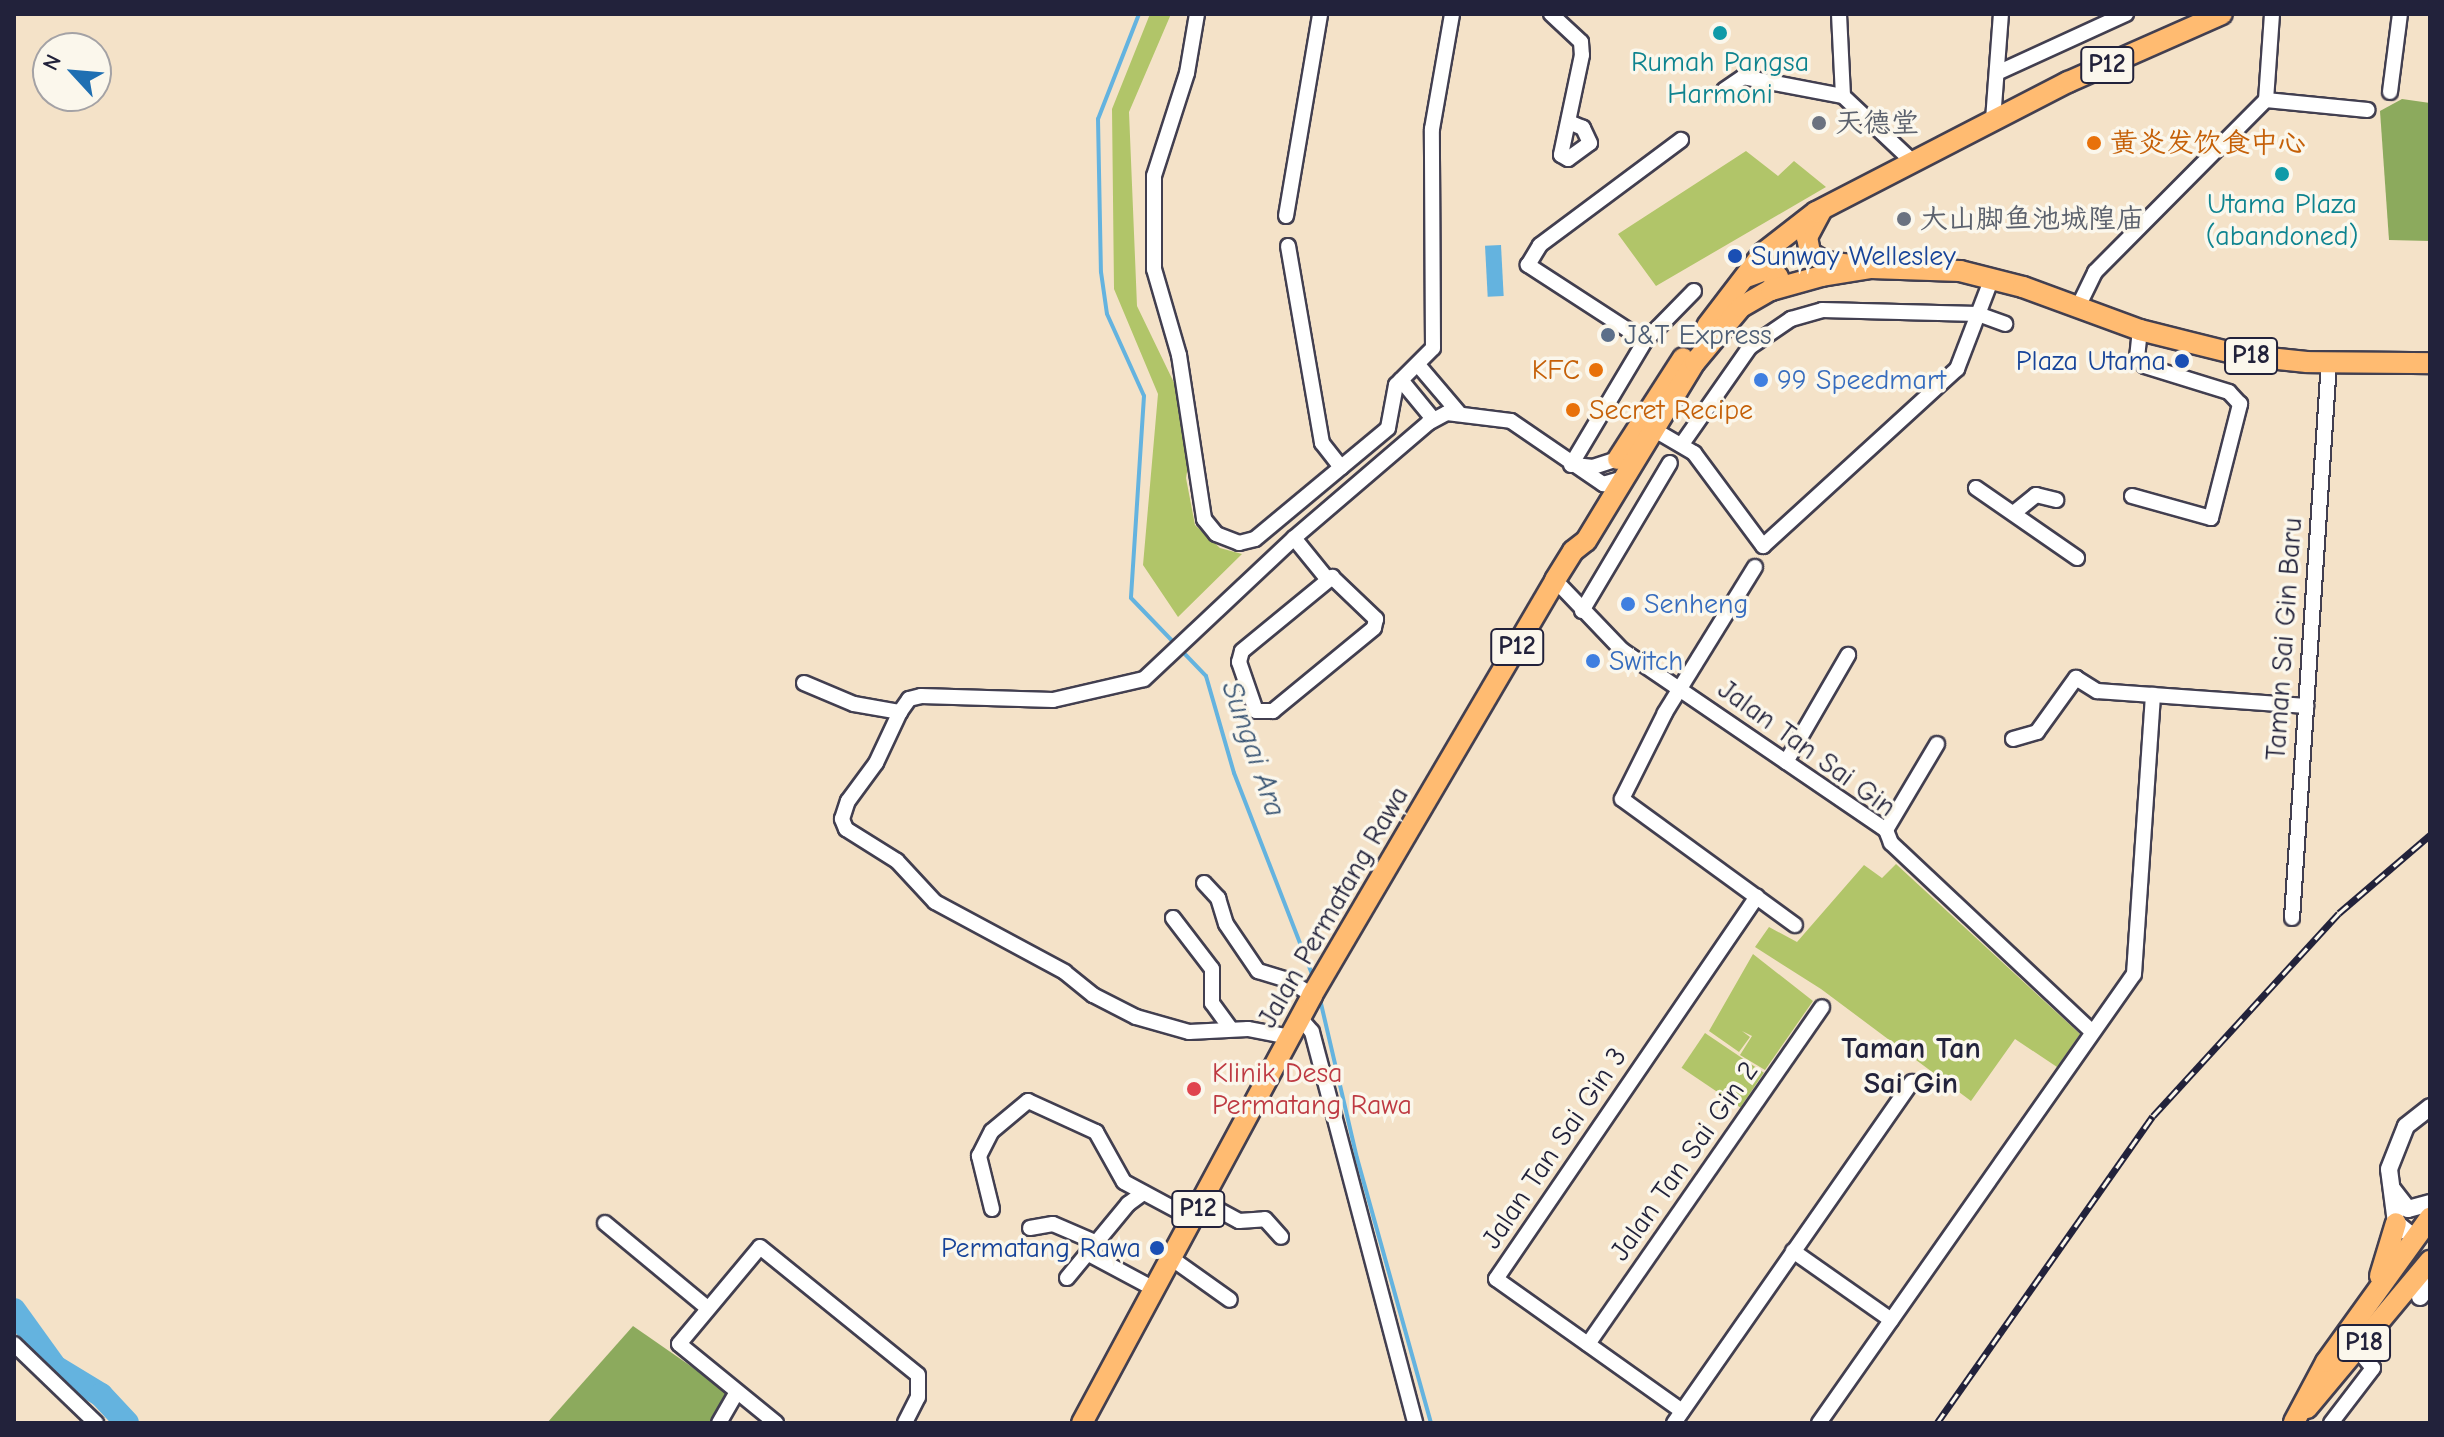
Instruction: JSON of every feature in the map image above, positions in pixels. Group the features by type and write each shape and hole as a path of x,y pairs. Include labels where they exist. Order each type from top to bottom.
{"main road":[{"name":"P12","path":"1827,206 1993,120 2222,14"},
{"path":"1827,206 1809,230 1810,253 1825,262 1871,268"},
{"name":"Jalan Permatang Rawa","path":"1083,1423 1312,995 1573,551 1574,534 1614,474 1671,373 1770,246 1827,206"},
{"path":"1745,278 1771,268 1778,277 1771,290"},
{"name":"P12","path":"1771,290 1871,268"},
{"name":"P18","path":"1871,268 1960,271 1992,278 2140,330 2240,355 2329,363 2430,363"},
{"name":"Jalan Permatang Rawa","path":"1614,474 1653,429 1721,329 1741,307 1771,290"},
{"name":"P18","path":"2293,1422 2319,1372 2358,1318 2423,1240 2430,1218"},
{"path":"2358,1318 2383,1269 2396,1223"},
{"name":"P18","path":"2293,1422 2333,1382 2430,1261"},
{"path":"2333,1382 2427,1296"}],"street":[{"path":"1197,14 1187,73 1154,176 1154,269 1179,355 1204,519 1216,534 1239,543 1255,539 1388,428 1401,380 1419,366 1433,348 1432,129 1452,14"},
{"path":"1286,216 1320,14"},
{"path":"1551,14 1581,42 1582,55 1569,122"},
{"path":"1839,14 1843,96"},
{"path":"1993,120 2001,14"},
{"path":"1997,73 2126,14"},
{"path":"2078,307 2095,272 2266,100 2272,14"},
{"path":"2390,92 2400,14"},
{"path":"1724,90 1743,77 1843,96 1913,162"},
{"path":"2266,100 2368,110"},
{"path":"1645,341 1528,265 1540,245 1681,140"},
{"path":"1288,246 1322,443 1341,467"},
{"path":"1653,429 1682,444 1763,546 1957,369 1992,278"},
{"path":"1571,465 1645,341 1694,291"},
{"path":"1682,444 1750,347 1791,319 1822,310 1978,314 2005,324"},
{"path":"2132,496 2211,518 2240,404 2238,395 2145,366 2137,358 2140,330"},
{"name":"Taman Sai Gin Baru","path":"2292,918 2329,363"},
{"path":"1419,366 1459,413"},
{"path":"1401,380 1433,419"},
{"path":"1290,1037 1231,1029 1163,1028 1093,995 1065,972 935,902 897,861 846,829 842,819 848,801 876,763 909,699 921,696 1053,700 1125,688 1156,673 1172,649 1203,625 1294,538 1433,419 1459,413 1511,421 1571,465 1614,474"},
{"path":"1582,611 1670,463"},
{"path":"1571,465 1593,467 1614,474"},
{"path":"1976,488 2015,512 2077,558"},
{"path":"2015,512 2036,495 2056,500"},
{"path":"1294,538 1328,580"},
{"path":"1755,567 1681,689 1622,799 1795,925"},
{"path":"1339,579 1376,619 1374,628 1273,711 1256,711 1239,662 1242,651 1328,580 1339,579"},
{"name":"Jalan Tan Sai Gin","path":"1555,580 1622,650 1886,830 1891,843 2092,1032"},
{"path":"1786,762 1848,655"},
{"path":"2013,739 2037,732 2076,678 2097,691 2306,706"},
{"path":"804,683 854,704 900,712"},
{"path":"1819,1423 2134,974 2153,695"},
{"path":"1886,830 1937,744"},
{"path":"1204,883 1218,898 1226,924 1258,971 1288,980 1312,995"},
{"name":"Jalan Tan Sai Gin 3","path":"1678,1417 1588,1344 1496,1279 1757,897"},
{"path":"1173,918 1212,969 1212,1003 1231,1029"},
{"name":"Jalan Tan Sai Gin 2","path":"1588,1344 1822,1007"},
{"path":"1300,1018 1312,1032 1415,1423"},
{"path":"1678,1417 1912,1082"},
{"path":"992,1209 979,1156 992,1131 1028,1101 1096,1132 1124,1182 1143,1193 1239,1221 1265,1219 1281,1237"},
{"path":"2423,1240 2396,1223 2391,1185 2397,1138 2430,1107"},
{"path":"2391,1185 2408,1209 2430,1203"},
{"path":"1067,1278 1091,1247 1143,1193"},
{"path":"605,1223 706,1307"},
{"path":"1030,1228 1053,1224 1154,1289"},
{"path":"776,1423 682,1349 680,1339 755,1250 766,1247 918,1375 918,1397 905,1423"},
{"path":"1793,1251 1891,1320"},
{"path":"1171,1258 1230,1300"},
{"path":"14,1344 96,1423"},
{"path":"2331,1423 2373,1368 2363,1356"},
{"path":"719,1423 737,1392"}],"green space":[{"path":"1150,14 1171,14 1129,112 1137,306 1178,391 1191,449 1186,478 1195,525 1220,548 1242,554 1178,617 1143,565 1158,394 1114,289 1112,109"},
{"path":"2402,99 2430,103 2430,241 2389,240 2380,111"},
{"path":"1746,151 1778,176 1794,161 1826,187 1656,286 1618,234"},
{"path":"1896,864 2080,1034 2057,1067 2015,1039 1971,1101 1821,989 1755,947 1769,927 1797,942 1864,865 1882,878"},
{"path":"1753,954 1813,1001 1765,1070 1740,1055 1752,1036 1742,1031 1750,1037 1739,1052 1709,1031"},
{"path":"1705,1033 1764,1073 1740,1108 1682,1068"},
{"path":"633,1326 731,1394 710,1423 547,1423"}],"water":[{"path":"1501,245 1504,296 1488,297 1485,246"}],"waterway":[{"name":"Sungai Ara","path":"1139,14 1098,119 1101,272 1107,314 1144,396 1131,598 1206,676 1234,773 1314,979"},
{"name":"Sungai Ara","path":"1319,995 1357,1158 1431,1423"},
{"path":"14,1310 55,1367 101,1395 127,1423"}],"railway":[{"path":"1937,1423 2153,1116 2339,913 2430,835"}],"place":[{"name":"Rumah Pangsa Harmoni","path":"1720,33"},
{"name":"天德堂","path":"1819,123"},
{"name":"黄炎发饮食中心","path":"2094,143"},
{"name":"Utama Plaza (abandoned)","path":"2282,174"},
{"name":"大山脚鱼池城隍庙","path":"1904,219"},
{"name":"Sunway Wellesley","path":"1735,256"},
{"name":"J&T Express","path":"1608,335"},
{"name":"Plaza Utama","path":"2182,361"},
{"name":"KFC","path":"1596,370"},
{"name":"99 Speedmart","path":"1761,380"},
{"name":"Secret Recipe","path":"1573,410"},
{"name":"Senheng","path":"1628,604"},
{"name":"Switch","path":"1593,661"},
{"name":"Klinik Desa Permatang Rawa","path":"1194,1089"},
{"name":"Permatang Rawa","path":"1157,1248"}],"district":[{"name":"Taman Tan Sai Gin","path":"1911,1066"}]}
